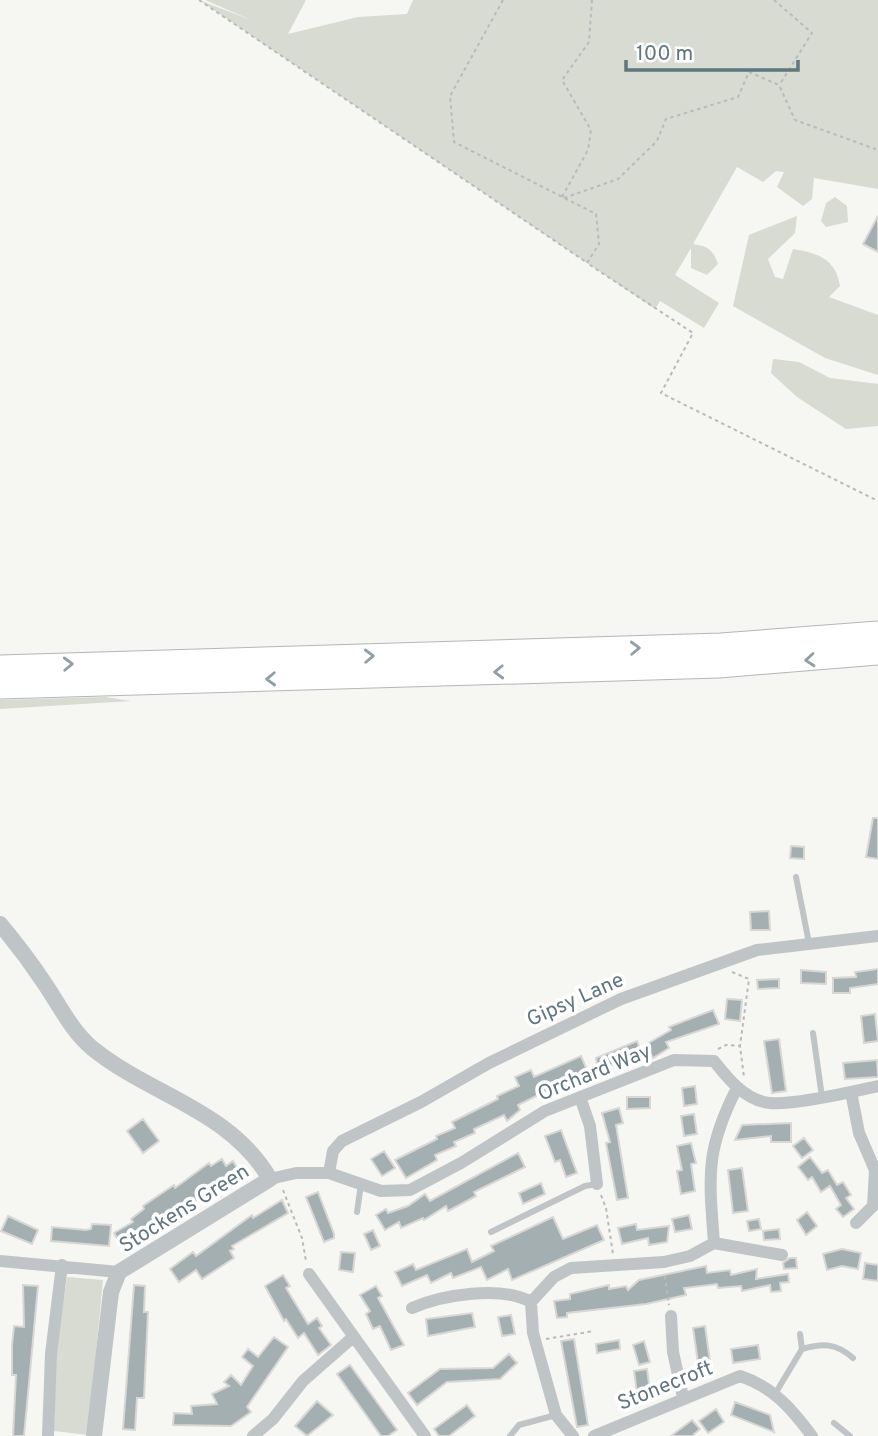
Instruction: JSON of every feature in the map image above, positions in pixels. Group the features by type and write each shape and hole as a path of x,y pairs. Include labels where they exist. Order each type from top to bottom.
{"highway":[{"path":"0,667 721,645 878,633"},
{"path":"0,687 719,666 878,653"}],"street":[{"path":"0,924 25,955 72,1026 107,1059 220,1123 274,1178 329,1173"},
{"name":"Gipsy Lane","path":"329,1173 332,1151 352,1135 421,1102 489,1063 621,999 757,950 878,936"},
{"name":"Orchard Way","path":"329,1173 381,1191 410,1190 461,1163 545,1111 674,1060 695,1060"},
{"path":"695,1060 714,1061 740,1090 764,1103 822,1097 878,1086"},
{"path":"714,1243 711,1152 721,1119 740,1090"},
{"path":"851,1092 859,1133 875,1170 873,1206 856,1223"},
{"path":"580,1097 590,1126 597,1184"},
{"name":"Stockens Green","path":"94,1436 111,1292 120,1272 274,1178"},
{"path":"573,1436 556,1415 535,1341 531,1302 554,1277 572,1268 664,1262 690,1256 714,1243 782,1255"},
{"path":"0,1261 120,1272"},
{"path":"48,1436 51,1354 62,1265"},
{"path":"309,1274 352,1338 425,1436"},
{"path":"412,1308 458,1295 514,1295 531,1302"},
{"path":"671,1316 673,1352 683,1397"},
{"path":"253,1436 273,1419 303,1381 352,1338"},
{"name":"Stonecroft","path":"594,1436 683,1397 740,1376 761,1383 789,1405 812,1436"}],"lane":[{"path":"796,877 809,943"},
{"path":"813,1033 822,1097"},
{"path":"357,1212 361,1184"},
{"path":"491,1232 585,1186 597,1184"},
{"path":"775,1394 802,1349 800,1334"},
{"path":"802,1349 830,1344 841,1347 853,1358"},
{"path":"509,1436 519,1425 556,1415"},
{"path":"834,1423 850,1436"}],"path":[{"path":"199,0 693,333 661,393 878,501"},
{"path":"503,0 450,96 454,142 596,214 599,244 587,263"},
{"path":"562,198 588,150 591,130 562,80 589,43 592,0"},
{"path":"774,0 812,33 779,85"},
{"path":"562,198 618,178 657,141 666,119 738,97 749,72 779,85 794,120 878,150"},
{"path":"718,966 748,979 740,1046 740,1090"},
{"path":"695,1060 726,1045 740,1046"},
{"path":"274,1178 302,1238 309,1274"},
{"path":"597,1184 607,1208 616,1267"},
{"path":"664,1262 671,1316"},
{"path":"535,1341 594,1331"}],"shaded area":[{"path":"199,0 251,20 205,0 306,0 288,34 358,17 407,14 413,0 878,0 878,189 814,178 812,199 803,206 777,187 784,172 776,171 763,182 737,167 693,244 709,249 718,264 707,275 691,268 691,248 675,275 719,303 704,328 660,301 655,309"},
{"path":"835,197 847,206 848,222 826,227 821,221 826,203"},
{"path":"797,216 795,233 768,259 775,277 783,279 793,249 818,255 830,263 840,286 829,297 878,315 878,375 825,358 733,306 749,235"},
{"path":"773,359 799,362 830,378 878,384 878,426 846,429 797,397 771,373"},
{"path":"105,697 131,701 0,709 0,700"},
{"path":"67,1277 103,1280 88,1435 54,1431 56,1350"}],"building":[{"path":"878,216 878,252 863,244"},
{"path":"873,818 878,818 878,859 866,857"},
{"path":"791,846 804,847 804,859 790,858"},
{"path":"769,911 770,930 751,930 750,912"},
{"path":"878,969 878,984 850,988 850,993 833,993 833,978 856,977 855,972"},
{"path":"801,970 826,972 826,984 801,983"},
{"path":"779,979 779,988 758,989 757,980"},
{"path":"727,999 742,1000 740,1021 725,1019"},
{"path":"713,1010 719,1024 666,1042 669,1048 653,1058 645,1045 671,1030 669,1027"},
{"path":"875,1014 878,1041 864,1043 861,1016"},
{"path":"779,1039 786,1091 772,1093 764,1041"},
{"path":"637,1041 642,1054 598,1070 596,1058"},
{"path":"581,1056 587,1070 567,1079 571,1087 553,1095 550,1089 518,1105 520,1110 507,1121 504,1115 474,1129 475,1133 454,1142 456,1146 435,1155 437,1160 406,1178 395,1160 437,1139 436,1136 455,1128 452,1122 519,1086 515,1077 531,1070 534,1077"},
{"path":"877,1060 878,1077 845,1079 843,1063"},
{"path":"695,1086 697,1104 684,1106 682,1088"},
{"path":"627,1097 650,1097 650,1108 627,1109"},
{"path":"619,1108 623,1123 616,1125 628,1198 617,1200 606,1143 610,1142 602,1113"},
{"path":"694,1114 697,1134 684,1136 681,1116"},
{"path":"143,1119 159,1141 143,1153 127,1131"},
{"path":"791,1123 791,1142 771,1142 771,1136 735,1140 742,1125"},
{"path":"561,1130 577,1173 566,1177 560,1160 555,1162 545,1136"},
{"path":"804,1138 813,1150 802,1158 793,1146"},
{"path":"691,1143 696,1163 691,1164 695,1191 681,1194 677,1171 682,1170 677,1146"},
{"path":"384,1151 395,1168 382,1176 371,1159"},
{"path":"518,1153 525,1167 474,1192 476,1196 448,1211 446,1206 424,1220 423,1218 401,1228 399,1222 385,1230 376,1215 386,1209 388,1213 408,1206 425,1194 430,1201"},
{"path":"810,1157 822,1173 828,1170 837,1185 843,1182 851,1195 846,1198 854,1209 843,1217 836,1209 841,1205 830,1186 821,1192 812,1177 808,1180 798,1167"},
{"path":"222,1159 226,1166 233,1161 238,1169 180,1213 123,1248 114,1233 133,1222 131,1219 144,1209 143,1206 174,1185 175,1188 209,1163 211,1166"},
{"path":"742,1168 748,1211 733,1213 728,1170"},
{"path":"541,1183 545,1194 523,1204 519,1193"},
{"path":"318,1192 334,1234 334,1238 324,1242 306,1197"},
{"path":"282,1200 288,1213 232,1246 234,1249 230,1251 234,1258 202,1279 196,1270 179,1282 170,1269 193,1252 196,1256 252,1215 253,1218"},
{"path":"807,1212 817,1226 806,1235 797,1220"},
{"path":"689,1215 692,1229 675,1232 672,1219"},
{"path":"8,1216 38,1230 32,1244 1,1231"},
{"path":"553,1217 563,1239 597,1225 604,1240 512,1280 508,1269 487,1280 481,1267 453,1278 451,1273 431,1283 427,1275 402,1286 395,1272 413,1264 416,1270 467,1249 472,1262 494,1251 491,1246"},
{"path":"759,1219 761,1229 749,1231 747,1221"},
{"path":"92,1224 111,1225 109,1246 51,1241 52,1227 86,1230 91,1229"},
{"path":"636,1224 637,1230 669,1226 667,1242 649,1245 648,1238 622,1244 618,1228"},
{"path":"779,1229 780,1239 764,1240 763,1231"},
{"path":"373,1230 380,1246 371,1250 364,1234"},
{"path":"842,1249 861,1253 858,1269 842,1266 827,1270 823,1254"},
{"path":"341,1252 355,1253 353,1272 339,1270"},
{"path":"790,1258 796,1258 797,1268 784,1269 783,1263"},
{"path":"865,1263 878,1265 878,1281 863,1279"},
{"path":"706,1266 707,1273 730,1270 731,1275 757,1269 756,1279 788,1274 789,1282 780,1283 781,1291 771,1292 770,1285 742,1291 741,1286 718,1288 717,1284 684,1288 686,1295 646,1304 567,1313 567,1317 557,1318 554,1301 570,1299 570,1294 609,1285 609,1289 626,1286 628,1290 639,1280"},
{"path":"283,1275 290,1286 286,1288 308,1324 317,1318 322,1326 319,1328 331,1345 318,1355 304,1333 298,1338 286,1319 284,1321 265,1286"},
{"path":"23,1285 38,1286 24,1436 13,1436 16,1375 12,1375 12,1345 14,1326 24,1327"},
{"path":"134,1285 145,1286 144,1312 148,1312 144,1398 137,1398 135,1430 123,1429"},
{"path":"376,1286 382,1296 378,1298 404,1345 391,1350 380,1326 373,1329 366,1314 370,1311 360,1295"},
{"path":"472,1313 475,1327 428,1336 426,1319"},
{"path":"511,1315 515,1334 502,1336 498,1317"},
{"path":"705,1326 711,1368 699,1370 693,1328"},
{"path":"274,1337 288,1347 247,1407 251,1412 231,1426 173,1425 174,1413 192,1414 191,1406 217,1404 212,1394 229,1386 224,1382 231,1375 241,1385 253,1366 242,1357 248,1349 258,1357"},
{"path":"574,1339 588,1425 577,1427 561,1341"},
{"path":"619,1340 620,1349 597,1353 596,1344"},
{"path":"644,1341 650,1362 639,1365 633,1345"},
{"path":"758,1345 760,1359 733,1363 731,1349"},
{"path":"509,1354 517,1363 500,1379 447,1382 417,1405 408,1393 440,1369 493,1368"},
{"path":"350,1365 397,1430 388,1436 381,1436 337,1374"},
{"path":"647,1369 651,1398 638,1400 634,1371"},
{"path":"317,1401 333,1415 307,1436 295,1426"},
{"path":"735,1402 770,1415 774,1432 731,1415"},
{"path":"467,1405 475,1416 449,1436 439,1436 434,1429"},
{"path":"716,1409 724,1422 708,1433 699,1421"},
{"path":"692,1420 700,1429 692,1436 671,1436"}]}
